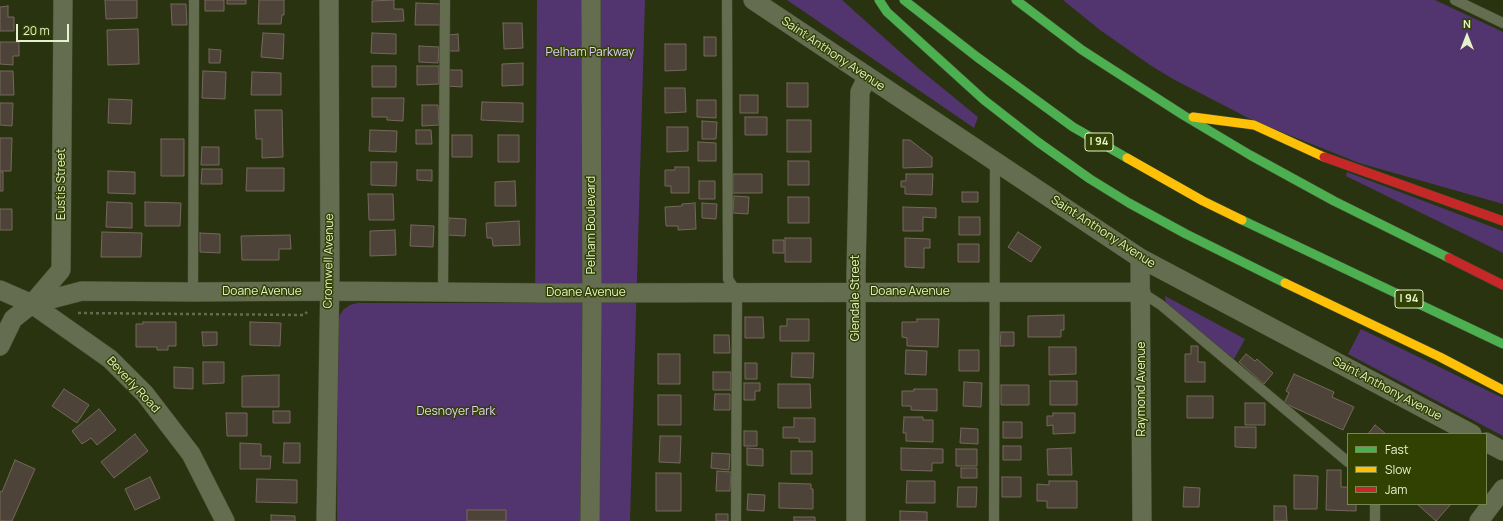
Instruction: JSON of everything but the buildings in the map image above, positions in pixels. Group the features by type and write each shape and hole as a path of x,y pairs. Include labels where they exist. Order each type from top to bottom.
{"highway":[{"path":"879,0 887,12 984,100 1038,142 1090,179 1129,203 1186,234 1317,299 1440,357 1503,390"},
{"name":"I 94","path":"904,0 977,57 1073,127 1139,166 1202,201 1503,344"},
{"path":"1016,0 1082,50 1182,115 1250,155 1334,202 1503,285"},
{"path":"1182,115 1254,125 1322,156 1503,221"},
{"path":"1474,210 1503,212"}],"street":[{"name":"Eustis Street","path":"0,346 13,319 32,304 61,270 63,0"},
{"name":"Cromwell Avenue","path":"326,521 330,291 329,0"},
{"name":"Pelham Boulevard","path":"590,521 592,292 591,0"},
{"name":"Saint Anthony Avenue","path":"753,0 1140,258 1470,433"},
{"name":"Glendale Street","path":"856,521 856,292 860,92 867,77"},
{"name":"Raymond Avenue","path":"1140,258 1142,521"},
{"name":"Beverly Road","path":"0,290 32,304 110,359 145,394 191,454 225,521"},
{"name":"Doane Avenue","path":"32,304 82,291 737,293 1141,292"},
{"path":"1487,443 1503,451"},
{"path":"1479,521 1503,489"}],"lane":[{"path":"193,292 194,0"},
{"path":"442,292 445,0"},
{"path":"727,0 728,279 737,293 736,521"},
{"path":"1455,0 1503,23"},
{"path":"994,521 996,162"},
{"path":"1141,292 1162,305 1347,461"},
{"path":"1375,505 1375,521"}],"path":[{"path":"78,313 304,314 307,312"}],"green space":[{"path":"537,0 645,0 630,521 337,521 338,323 343,310 350,305 357,303 535,303"},
{"path":"787,0 842,0 918,68 978,117 974,128"},
{"path":"1063,0 1435,0 1503,32 1503,204 1359,163 1254,121 1173,79 1150,65 1100,30"},
{"path":"1347,172 1503,231 1503,253 1346,176"},
{"path":"1165,296 1245,339 1234,359 1166,305"},
{"path":"1361,329 1503,398 1503,436 1348,354"}],"traffic: fast":[{"path":"879,0 887,12 984,100 1038,142 1090,179 1129,203 1186,234 1285,283"},
{"path":"904,0 977,57 1073,127 1127,158"},
{"path":"1016,0 1082,50 1183,115 1250,155 1334,201 1449,258"},
{"path":"1242,220 1503,344"}],"traffic: slow":[{"path":"1193,117 1254,125 1324,157"},
{"path":"1127,158 1203,201 1242,220"},
{"path":"1285,283 1440,357 1503,390"}],"traffic: jam":[{"path":"1324,157 1503,221"},
{"path":"1449,258 1503,285"}],"park label":[{"name":"Pelham Parkway","path":"590,53"},
{"name":"Desnoyer Park","path":"456,412"}]}
